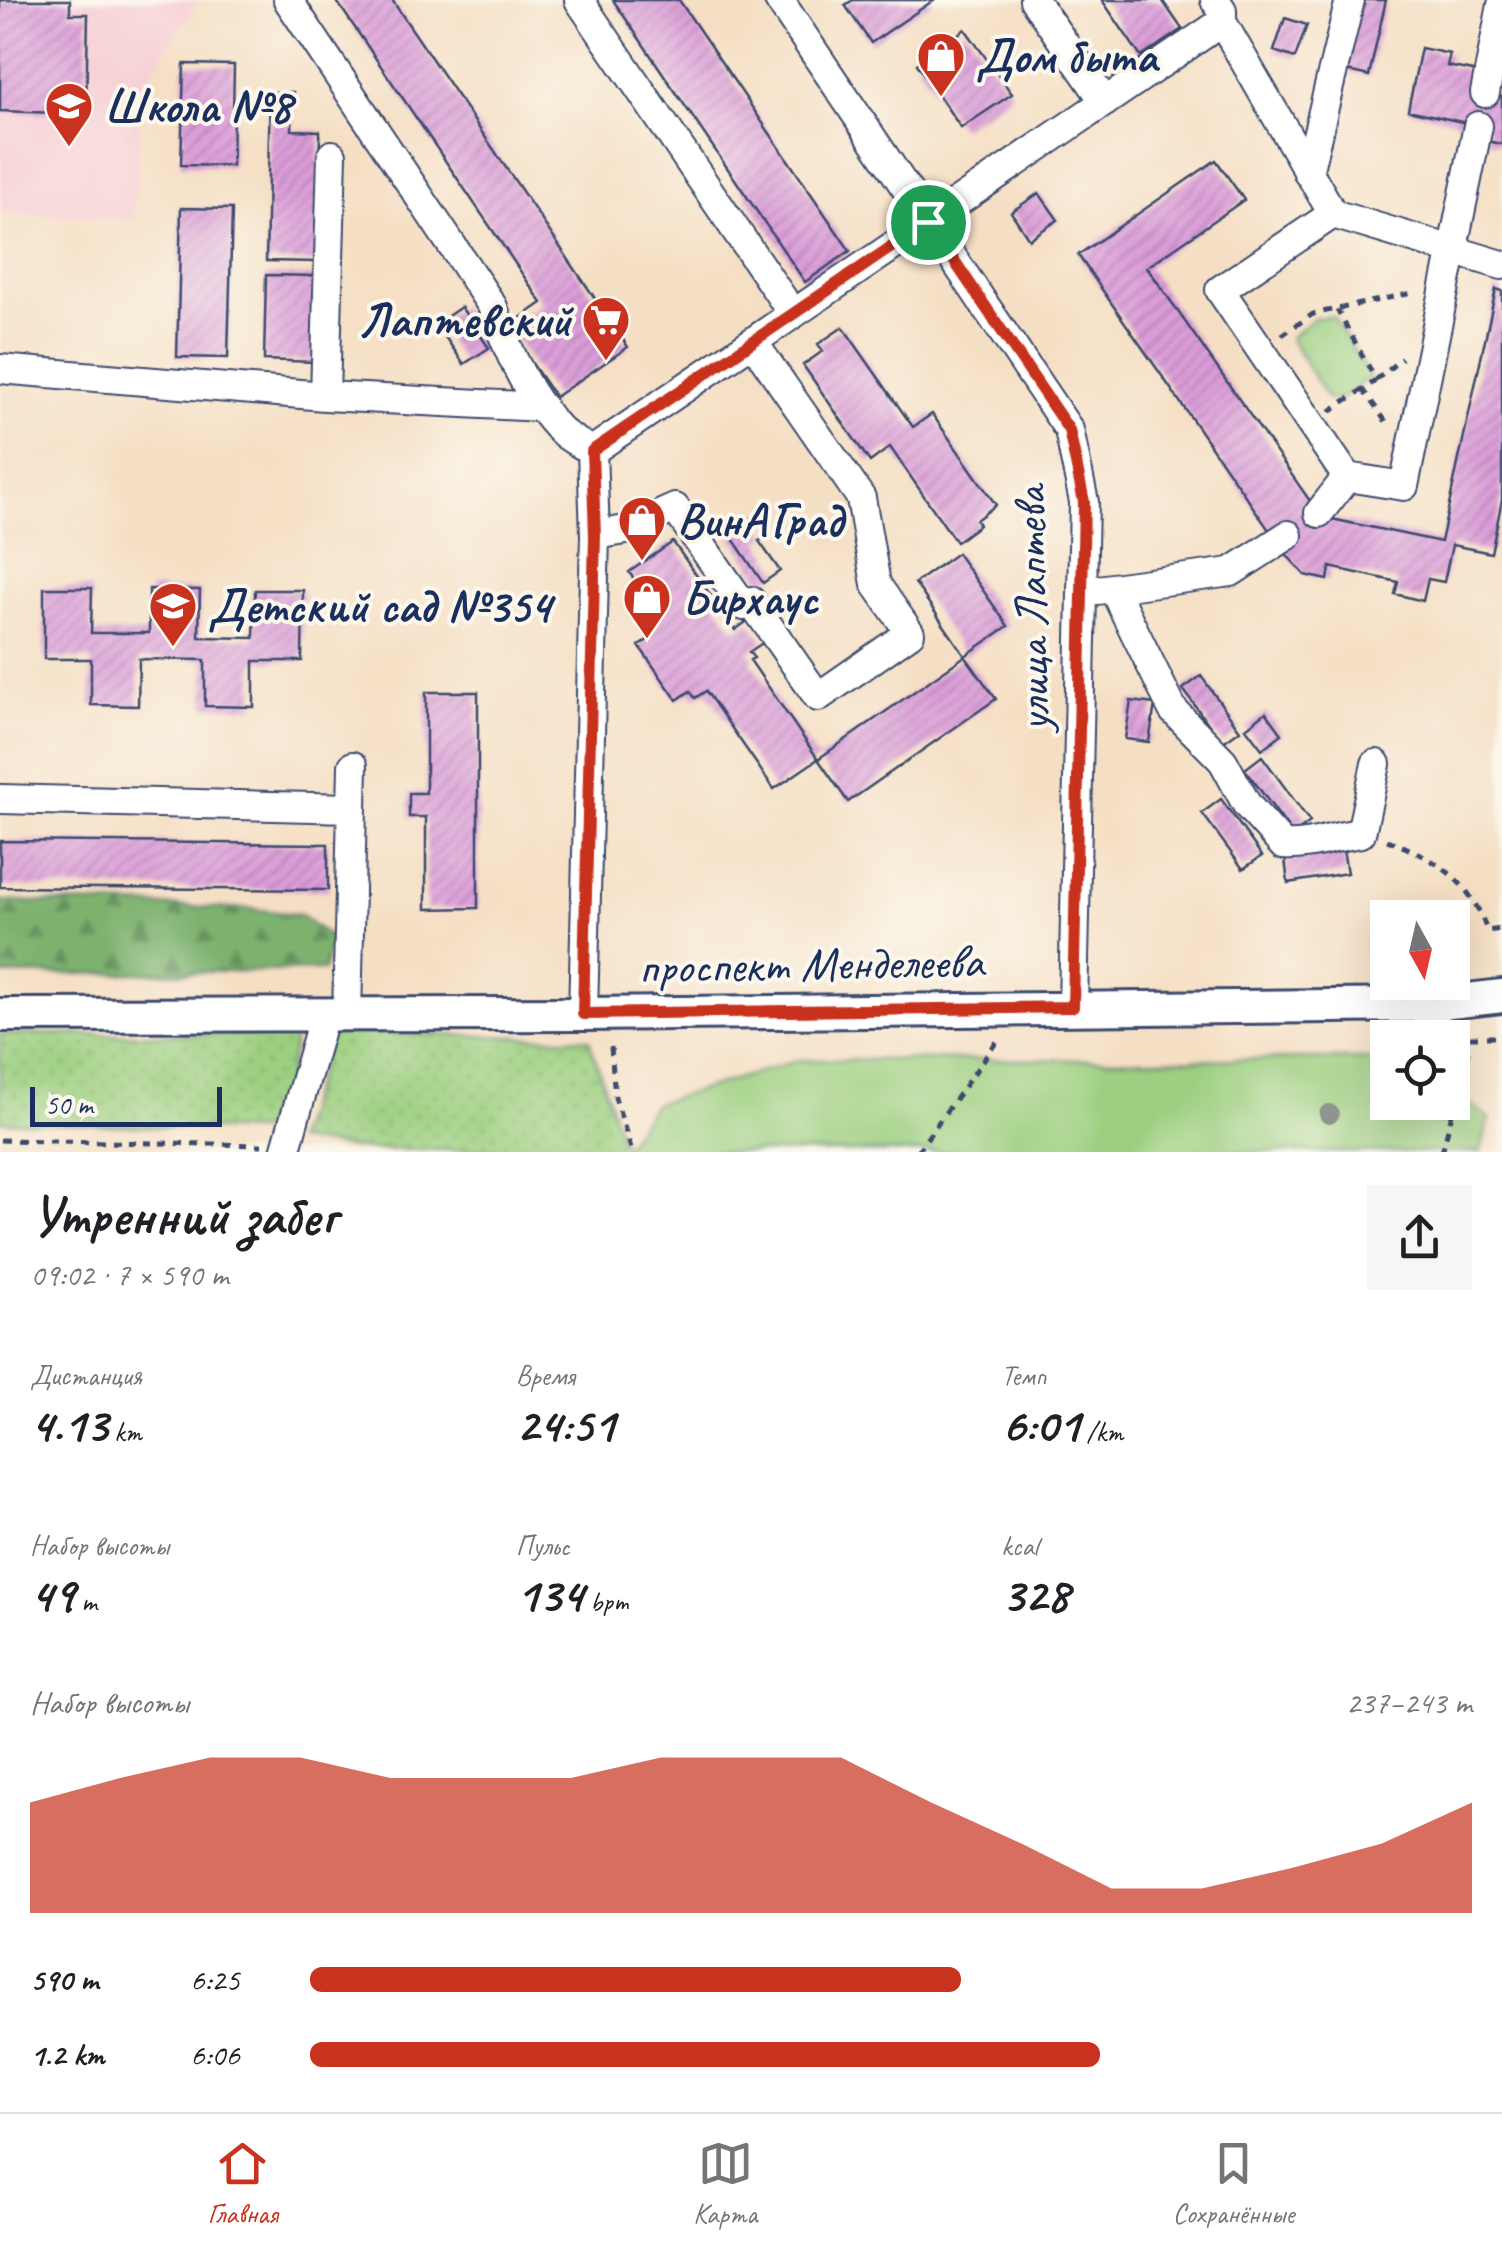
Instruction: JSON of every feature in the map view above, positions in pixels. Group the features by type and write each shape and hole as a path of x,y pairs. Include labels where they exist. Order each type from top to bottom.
{"main road":[{"name":"проспект Менделеева","path":"0,1015 336,1016 1424,1005 1502,996"}],"street":[{"path":"288,0 493,307 508,351 542,407 560,431 592,451"},
{"path":"579,0 794,314"},
{"name":"улица Лаптева","path":"779,0 1069,430 1084,502 1073,1007"},
{"path":"1034,0 1105,102"},
{"path":"1308,173 1350,0"},
{"path":"1485,93 1502,5"},
{"path":"592,451 1105,102 1223,8 1333,214 1502,265"},
{"path":"1333,214 1220,290 1348,477 1404,486 1478,126"},
{"path":"326,396 332,155"},
{"path":"595,536 626,530 675,508 744,606 751,601 818,697 910,633 876,584 861,498 753,342"},
{"path":"0,369 326,396 542,407"},
{"path":"583,1014 595,536 592,451"},
{"path":"1319,513 1348,477"},
{"path":"1081,592 1231,572 1288,535"},
{"path":"1113,588 1172,710 1223,761 1247,804 1283,845 1300,846 1361,833 1376,764"},
{"path":"285,1149 336,1016 353,766"},
{"path":"0,800 351,808"}],"path":[{"path":"1292,350 1282,335 1313,314 1445,285"},
{"path":"1320,396 1330,411 1374,382 1373,372 1337,310"},
{"path":"1362,389 1411,454"},
{"path":"1361,833 1427,855 1462,884 1480,909 1487,931 1502,930"},
{"path":"917,1152 1000,1037 1000,1009"},
{"path":"1470,1037 1502,1037"},
{"path":"612,1047 615,1097 632,1152"},
{"path":"1442,1152 1450,1120"},
{"path":"0,1140 285,1149"}],"shaded area":[{"name":"Школа №8","path":"0,0 198,0 144,84 133,219 0,213"}],"green space":[{"path":"1333,316 1370,377 1341,399 1328,400 1290,338 1314,318"},
{"path":"0,901 252,909 301,915 331,938 324,970 0,975"},
{"path":"332,1032 589,1039 622,1142 610,1152 585,1152 362,1149 295,1141"},
{"path":"0,1034 295,1035 280,1132 0,1121"},
{"path":"1370,1059 1370,1120 1470,1120 1470,1104 1489,1118 1481,1152 620,1152 654,1104 799,1060"}],"building":[{"path":"0,0 70,0 70,14 88,14 86,114 0,111"},
{"path":"336,0 392,0 628,347 555,397 507,327 542,303"},
{"path":"613,0 679,0 850,251 805,282"},
{"path":"853,0 934,0 871,43 845,5"},
{"path":"1102,0 1162,0 1182,29 1141,57"},
{"path":"1358,0 1386,0 1369,76 1343,70"},
{"path":"1285,18 1307,25 1295,58 1274,51"},
{"path":"965,29 1012,94 961,128 917,64"},
{"path":"1421,48 1450,54 1447,66 1478,72 1474,90 1502,97 1502,144 1486,141 1489,128 1408,110"},
{"path":"184,64 234,65 232,166 181,165"},
{"path":"270,92 293,92 292,130 320,131 317,262 266,261"},
{"path":"1216,160 1244,200 1147,267 1312,504 1327,518 1441,542 1496,289 1502,291 1502,500 1491,553 1452,545 1444,582 1428,579 1423,601 1395,594 1398,582 1330,567 1328,580 1305,575 1285,553 1078,255"},
{"path":"1039,193 1058,220 1029,239 1011,212"},
{"path":"181,208 232,209 228,358 177,357"},
{"path":"266,275 316,276 314,362 264,360"},
{"path":"461,307 489,348 464,364 436,324"},
{"path":"843,327 913,427 932,414 996,505 976,520 979,525 956,542 890,447 870,462 803,365 823,351 818,344"},
{"path":"753,517 767,536 759,541 780,571 763,583 729,533"},
{"path":"673,542 735,630 749,620 764,642 749,652 754,658 750,660 818,759 774,789 706,691 695,698 690,691 677,700 639,646 652,637 635,611 649,601 629,572"},
{"path":"957,553 1008,626 965,656 915,583"},
{"name":"Детский сад №354","path":"44,588 92,588 91,633 149,633 149,589 200,590 199,637 254,638 255,590 303,590 302,661 254,661 254,707 205,706 205,660 139,659 138,706 91,705 91,659 44,659"},
{"path":"965,656 996,699 848,802 818,759"},
{"path":"1201,676 1240,730 1222,743 1183,689"},
{"path":"426,692 478,692 478,908 426,909 426,817 409,817 409,793 426,793"},
{"path":"1131,701 1155,704 1149,742 1125,739"},
{"path":"1266,712 1282,734 1262,749 1246,728"},
{"path":"1262,756 1310,822 1293,835 1245,769"},
{"path":"1221,799 1262,856 1243,869 1202,813"},
{"path":"0,841 328,844 328,890 0,887"},
{"path":"1343,849 1347,873 1288,883 1285,859"}],"place":[{"name":"Дом быта","path":"941,98"},
{"name":"Школа №8","path":"69,148"},
{"name":"Лаптевский","path":"606,362"},
{"name":"ВинАГрад","path":"642,562"},
{"name":"Бирхаус","path":"647,640"},
{"name":"Детский сад №354","path":"173,648"}],"route":[{"path":"928,222 1069,430 1084,502 1073,1007 583,1014 595,536 592,451 928,222"}]}
